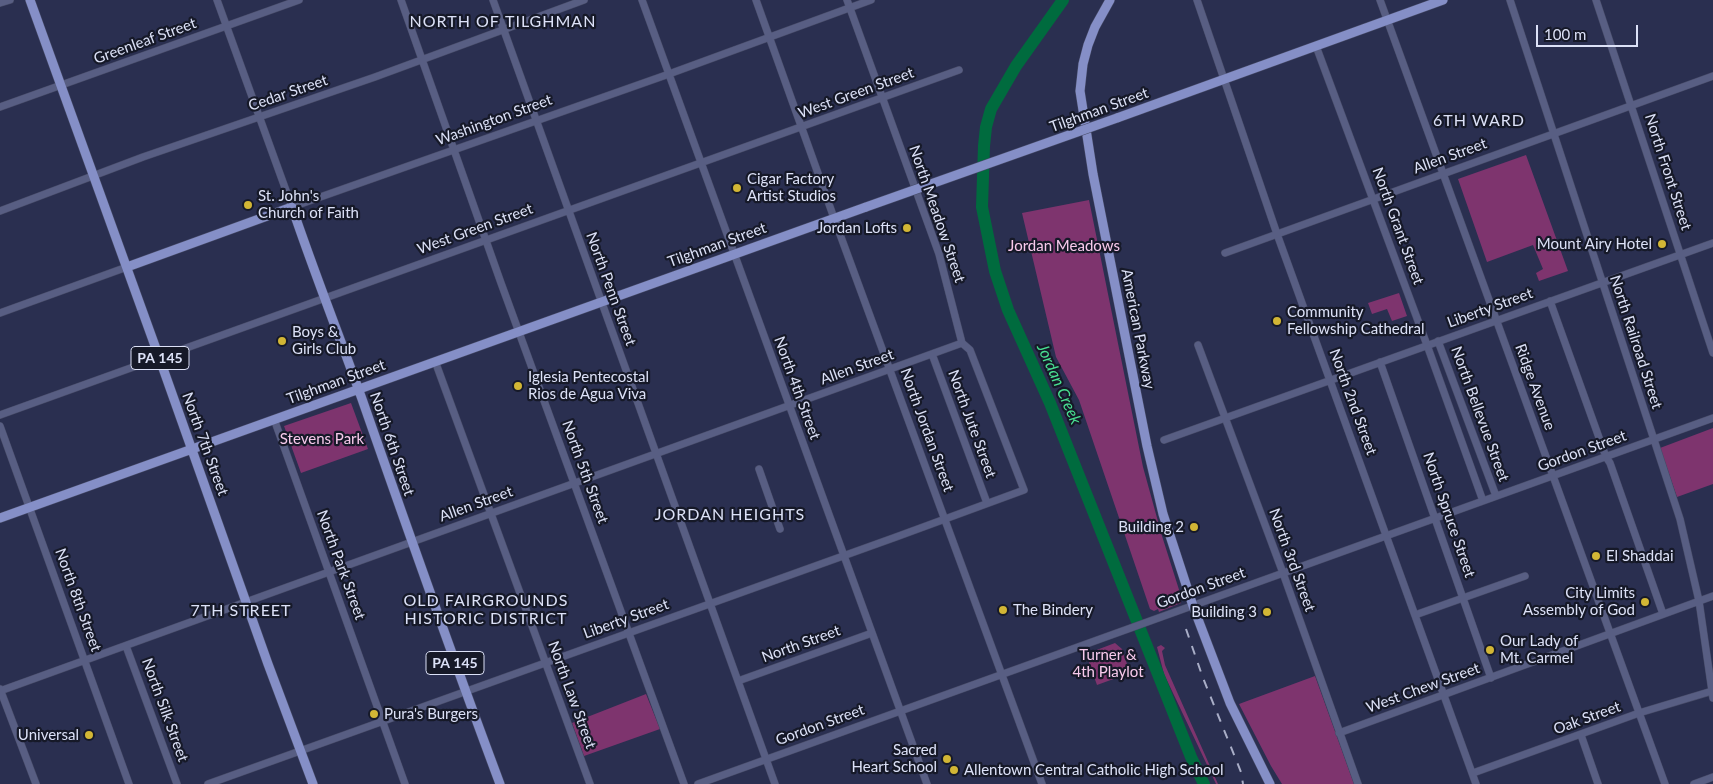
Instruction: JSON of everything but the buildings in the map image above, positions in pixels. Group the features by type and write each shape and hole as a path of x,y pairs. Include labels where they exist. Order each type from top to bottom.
{"main road":[{"name":"North 7th Street","path":"30,0 268,664 313,784"},
{"name":"American Parkway","path":"1110,0 1095,27 1083,64 1080,91 1086,140 1147,446 1163,514 1193,606 1230,703 1270,784"},
{"name":"Tilghman Street","path":"0,518 1444,0"},
{"name":"Washington Street","path":"127,267 292,207"},
{"name":"North 6th Street","path":"292,207 323,298 358,388 465,691 500,784"}],"street":[{"path":"0,3 10,0"},
{"name":"North 6th Street","path":"218,0 292,207"},
{"name":"Greenleaf Street","path":"0,107 299,0"},
{"name":"North 5th Street","path":"400,0 684,784"},
{"name":"North Penn Street","path":"493,0 775,784"},
{"name":"Cedar Street","path":"0,211 584,0"},
{"name":"North 4th Street","path":"642,0 927,784"},
{"name":"North Jordan Street","path":"756,0 1042,784"},
{"name":"North Meadow Street","path":"847,0 939,254 962,343 970,350 1024,490"},
{"name":"Washington Street","path":"292,207 669,74 871,0"},
{"name":"North 2nd Street","path":"1197,0 1277,234 1476,784"},
{"name":"Ridge Avenue","path":"1380,0 1665,784"},
{"name":"North Railroad Street","path":"1510,0 1680,519 1699,601 1712,695"},
{"name":"North Front Street","path":"1596,0 1713,352"},
{"name":"North Grant Street","path":"1316,46 1428,345 1483,500"},
{"name":"West Green Street","path":"0,415 958,70"},
{"name":"Allen Street","path":"1225,253 1713,76"},
{"name":"Liberty Street","path":"1164,440 1713,243"},
{"path":"0,313 127,267"},
{"path":"1550,301 1606,457 1610,462 1663,614"},
{"name":"North Bellevue Street","path":"1438,341 1496,496"},
{"name":"Allen Street","path":"0,690 329,573 962,343"},
{"name":"North 3rd Street","path":"1198,345 1283,573 1358,784"},
{"name":"North Jute Street","path":"932,354 987,503"},
{"name":"North Law Street","path":"435,361 590,784"},
{"name":"North Spruce Street","path":"1380,362 1491,678"},
{"name":"Gordon Street","path":"698,784 1713,418"},
{"name":"North Park Street","path":"274,419 405,784"},
{"name":"North 8th Street","path":"0,426 129,784"},
{"path":"758,469 780,529"},
{"name":"Liberty Street","path":"208,784 219,782 301,750 1024,490"},
{"path":"1415,616 1525,576"},
{"name":"West Chew Street","path":"1339,733 1713,596"},
{"name":"North Street","path":"738,682 872,633"},
{"name":"North Silk Street","path":"126,646 177,784"},
{"path":"0,690 36,784"},
{"name":"Oak Street","path":"1473,773 1639,714 1712,695"},
{"path":"1580,735 1598,784"},
{"path":"1694,784 1713,777"}],"green space":[{"path":"1526,155 1568,271 1539,281 1536,273 1543,269 1533,245 1487,262 1458,179"},
{"name":"Jordan Meadows","path":"1089,200 1143,467 1181,596 1181,603 1159,612 1158,609 1154,611 1150,609 1079,400 1056,357 1022,213"},
{"path":"1399,293 1407,316 1392,321 1387,309 1372,314 1368,303"},
{"name":"Stevens Park","path":"351,403 368,449 301,473 284,426"},
{"path":"1713,428 1713,484 1677,497 1660,448"},
{"name":"Turner & 4th Playlot","path":"1115,643 1122,649 1130,673 1097,685 1086,654"},
{"path":"1161,645 1165,648 1162,651 1165,665 1218,784 1216,784 1164,674 1157,647"},
{"path":"1315,676 1354,784 1282,784 1239,704"},
{"path":"646,694 660,729 584,756 572,723"}],"waterway":[{"name":"Jordan Creek","path":"1063,0 1016,66 991,109 986,127 984,146 982,207 995,271 1008,310 1050,403 1191,757 1204,784"}],"railway":[{"path":"1186,629 1203,678 1241,772 1243,784"}],"place":[{"name":"Cigar Factory Artist Studios","path":"737,188"},
{"name":"St. John's Church of Faith","path":"248,205"},
{"name":"Jordan Lofts","path":"907,228"},
{"name":"Mount Airy Hotel","path":"1662,244"},
{"name":"Community Fellowship Cathedral","path":"1277,321"},
{"name":"Boys & Girls Club","path":"282,341"},
{"name":"Iglesia Pentecostal Rios de Agua Viva","path":"518,386"},
{"name":"Building 2","path":"1194,527"},
{"name":"El Shaddai","path":"1596,556"},
{"name":"City Limits Assembly of God","path":"1645,602"},
{"name":"The Bindery","path":"1003,610"},
{"name":"Building 3","path":"1267,612"},
{"name":"Our Lady of Mt. Carmel","path":"1490,650"},
{"name":"Pura's Burgers","path":"374,714"},
{"name":"Universal","path":"89,735"},
{"name":"Sacred Heart School","path":"947,759"},
{"name":"Allentown Central Catholic High School","path":"954,770"}],"district":[{"name":"NORTH OF TILGHMAN","path":"503,22"},
{"name":"6TH WARD","path":"1479,121"},
{"name":"JORDAN HEIGHTS","path":"730,515"},
{"name":"OLD FAIRGROUNDS HISTORIC DISTRICT","path":"486,610"},
{"name":"7TH STREET","path":"241,611"}]}
